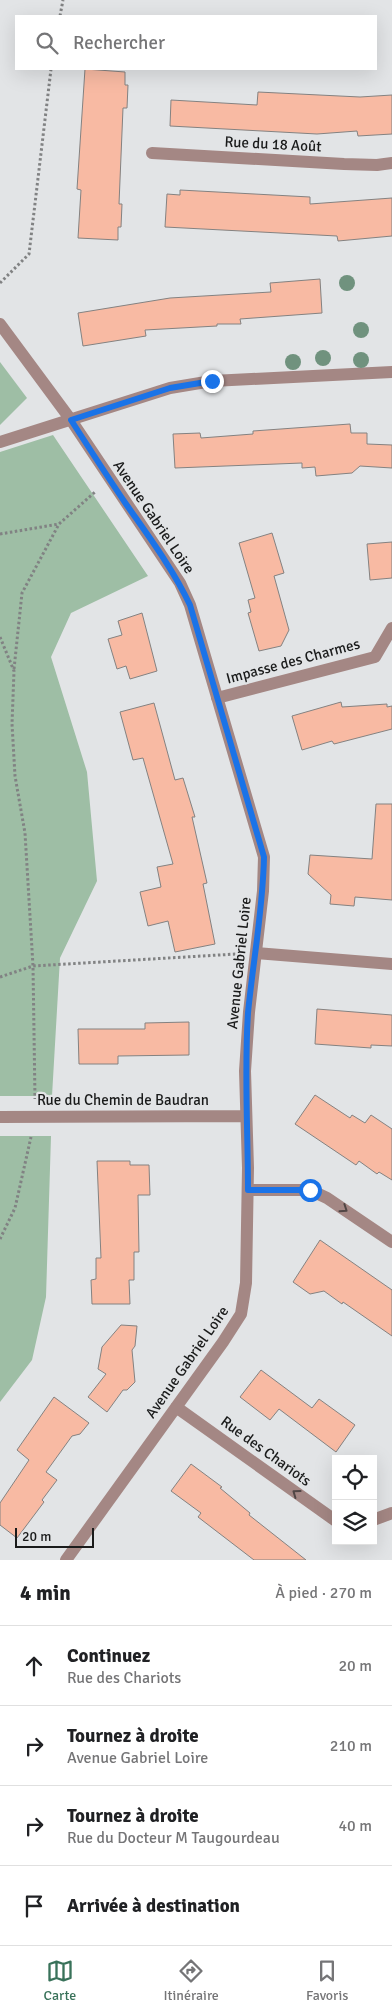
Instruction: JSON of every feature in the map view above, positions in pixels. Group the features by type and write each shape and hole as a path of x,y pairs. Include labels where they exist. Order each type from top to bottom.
{"street":[{"name":"Rue du 18 Août","path":"152,153 344,164 377,165 392,163"},
{"name":"Avenue Gabriel Loire","path":"0,324 71,420 109,480 180,584 190,605 264,857 264,891 248,1012 245,1071 248,1263 242,1314 66,1560"},
{"path":"0,442 170,388 203,383 392,372"},
{"name":"Impasse des Charmes","path":"217,698 375,657 392,628"},
{"path":"256,953 392,964"},
{"name":"Rue du Chemin de Baudran","path":"0,1117 246,1116"},
{"path":"248,1190 310,1190 327,1198 392,1242"},
{"name":"Rue des Chariots","path":"176,1407 332,1518"},
{"path":"377,1519 392,1513"}],"path":[{"path":"60,15 62,0"},
{"path":"0,283 30,254 50,70"},
{"path":"0,1239 15,1208 35,1117 33,966 25,833 15,776 12,733 14,671 22,593 59,524 109,480"},
{"path":"0,534 59,524"},
{"path":"0,637 14,671"},
{"path":"0,976 33,966 256,953"}],"green space":[{"path":"0,362 27,398 0,425"},
{"path":"53,435 148,576 71,613 51,657 87,772 97,881 60,958 52,1096 0,1096 0,452"},
{"path":"0,1136 51,1136 46,1297 32,1360 0,1402"}],"building":[{"path":"85,70 125,72 125,85 128,85 127,108 123,108 119,204 122,204 121,227 118,227 118,240 78,238 81,190 77,189"},
{"path":"258,92 360,97 392,95 392,134 358,136 357,131 317,134 170,126 171,100 257,105"},
{"path":"180,190 310,197 310,204 392,198 392,236 338,241 337,236 165,227 167,194 180,195"},
{"path":"320,279 322,313 240,319 241,324 145,330 146,336 83,346 78,313 170,298 271,292 270,283"},
{"path":"350,424 351,433 367,433 367,444 392,445 392,468 360,466 352,473 316,476 315,467 302,468 302,463 175,468 173,434 200,433 201,438 253,434 253,431"},
{"path":"272,533 284,573 274,576 289,630 281,646 259,651 248,613 251,612 248,600 255,598 239,543"},
{"path":"392,542 392,578 370,580 367,544"},
{"path":"142,613 157,671 130,679 126,666 117,669 108,639 122,635 118,621"},
{"path":"341,702 342,707 387,704 387,707 392,706 392,729 334,744 332,741 302,750 292,716"},
{"path":"154,703 175,780 183,778 195,817 192,817 207,883 203,884 215,944 175,952 168,921 148,926 140,892 161,887 157,867 173,864 143,758 133,760 120,712"},
{"path":"376,804 392,804 392,900 355,897 354,906 330,904 331,895 308,874 310,855 372,859"},
{"path":"317,1009 392,1015 392,1046 371,1045 371,1048 315,1044"},
{"path":"189,1022 189,1055 118,1056 118,1064 79,1064 78,1029 145,1029 145,1023"},
{"path":"315,1095 350,1118 352,1115 365,1123 371,1115 392,1129 392,1180 379,1172 377,1174 359,1161 356,1165 295,1124"},
{"path":"97,1161 130,1161 130,1165 149,1165 150,1195 138,1195 139,1252 134,1252 134,1280 129,1280 130,1304 92,1304 91,1280 96,1279 96,1258 101,1258"},
{"path":"320,1240 392,1290 392,1336 324,1291 310,1294 293,1282"},
{"path":"121,1325 137,1326 135,1346 132,1350 135,1382 127,1390 123,1390 107,1412 88,1397 106,1374 98,1369 102,1347"},
{"path":"261,1370 312,1408 319,1399 355,1425 336,1452 279,1409 270,1420 240,1397"},
{"path":"54,1397 89,1423 80,1434 72,1436 46,1472 57,1480 42,1500 44,1502 17,1538 0,1525 0,1503 29,1460 17,1450"},
{"path":"191,1464 222,1487 220,1488 250,1513 249,1515 306,1560 254,1560 198,1517 201,1513 171,1491"}],"route":[{"path":"212,381 170,388 71,420 109,480 168,564 190,605 264,857 264,891 248,1012 245,1071 248,1190 294,1188 310,1190"}]}
